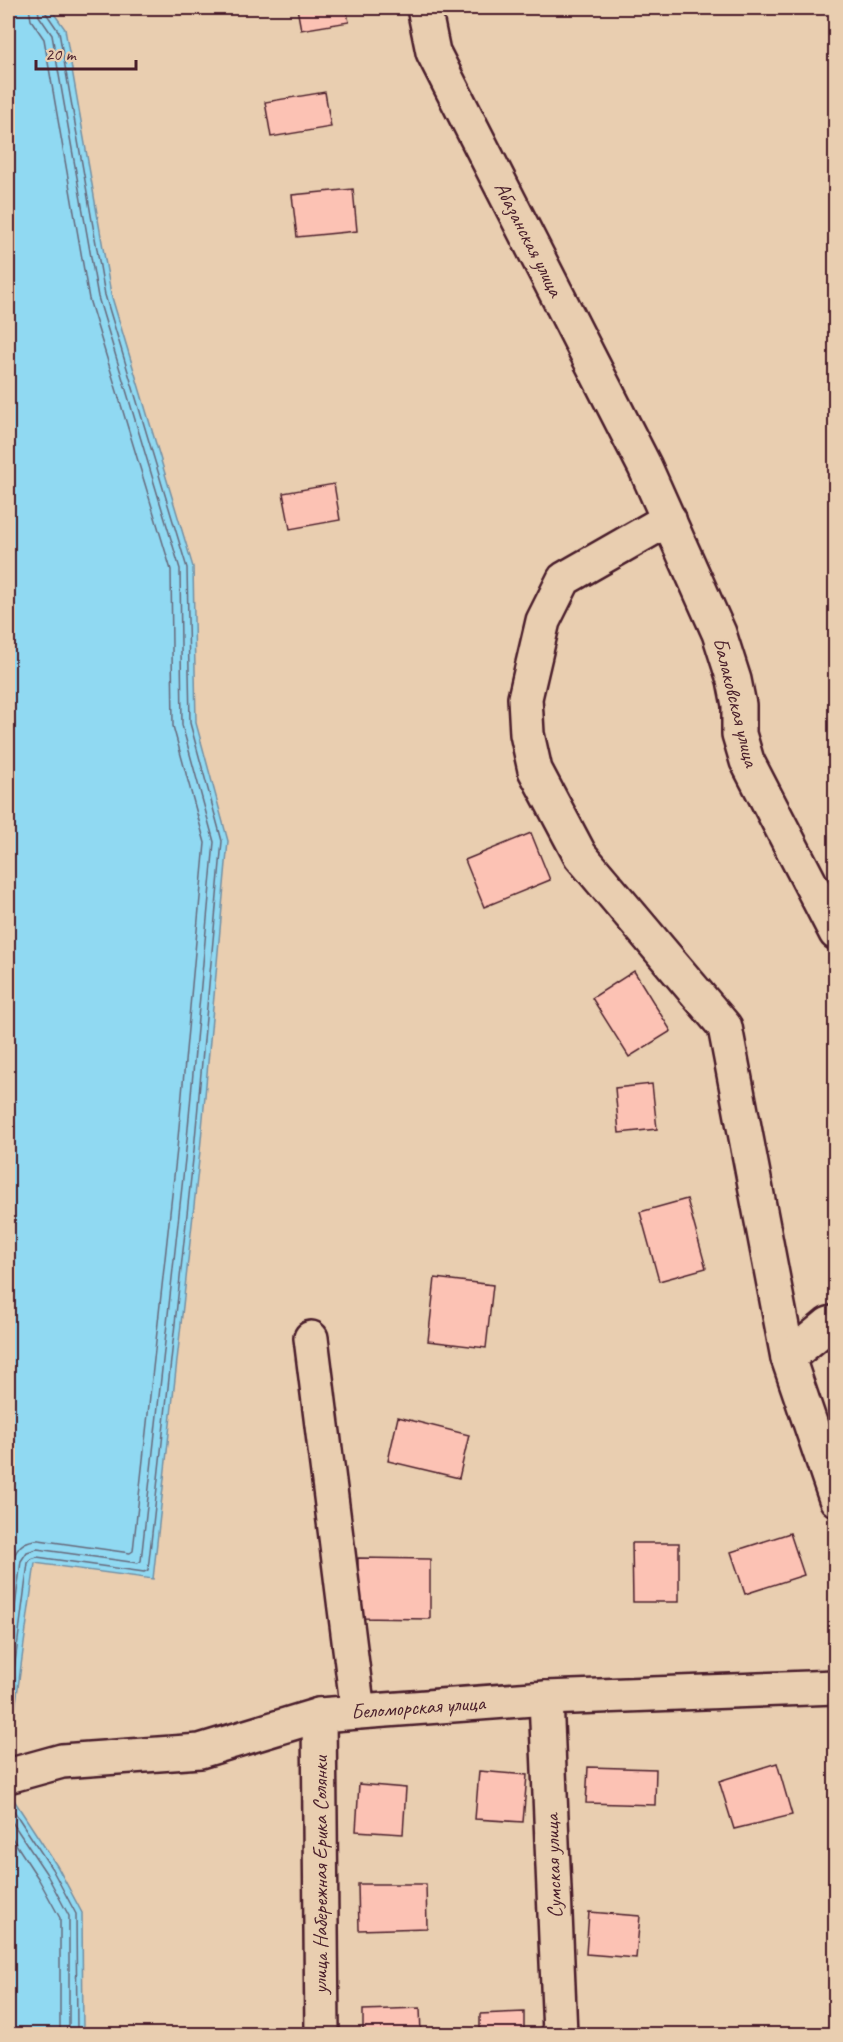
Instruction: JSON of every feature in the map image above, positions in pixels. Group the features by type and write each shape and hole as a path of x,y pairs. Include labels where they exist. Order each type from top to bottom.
{"street":[{"name":"Абазанская улица","path":"424,8 433,52 645,467"},
{"name":"Балаковская улица","path":"645,467 719,633 734,680 739,705 739,734 747,761 836,933"},
{"path":"669,519 564,579 543,621 525,698 527,734 535,770 580,855 725,1028 788,1358 836,1499"},
{"path":"788,1358 829,1324 836,1322"},
{"path":"311,1338 358,1712"},
{"name":"Беломорская улица","path":"8,1776 62,1761 200,1751 319,1714 546,1698 836,1687"},
{"name":"Сумская улица","path":"546,1698 560,2034"},
{"name":"улица Набережная Ерика Солянки","path":"319,1714 322,2034"}],"water":[{"path":"8,8 50,8 65,29 111,294 193,567 196,723 228,841 200,1151 153,1579 35,1563 8,1761"},
{"path":"8,1791 57,1866 82,1913 83,2034 8,2034"}],"building":[{"path":"297,8 346,8 349,22 301,30"},
{"path":"325,92 331,127 271,137 265,102"},
{"path":"353,189 357,231 297,237 292,195"},
{"path":"334,484 340,520 290,529 283,493"},
{"path":"531,833 550,880 484,907 465,860"},
{"path":"634,971 671,1031 629,1057 592,998"},
{"path":"652,1084 657,1129 619,1133 615,1088"},
{"path":"687,1199 706,1268 659,1281 640,1212"},
{"path":"435,1278 493,1285 486,1348 428,1341"},
{"path":"398,1417 469,1435 459,1478 388,1461"},
{"path":"790,1533 804,1575 745,1594 731,1552"},
{"path":"632,1543 679,1543 679,1602 633,1602"},
{"path":"358,1558 430,1559 430,1619 357,1618"},
{"path":"777,1763 792,1815 734,1829 719,1781"},
{"path":"588,1767 656,1769 655,1805 586,1803"},
{"path":"479,1771 527,1775 523,1822 475,1819"},
{"path":"359,1784 406,1788 403,1834 356,1831"},
{"path":"358,1884 426,1884 427,1928 359,1930"},
{"path":"589,1912 640,1916 636,1958 586,1954"},
{"path":"420,2008 421,2034 363,2034 363,2010"},
{"path":"524,2012 524,2034 480,2034 480,2014"}]}
